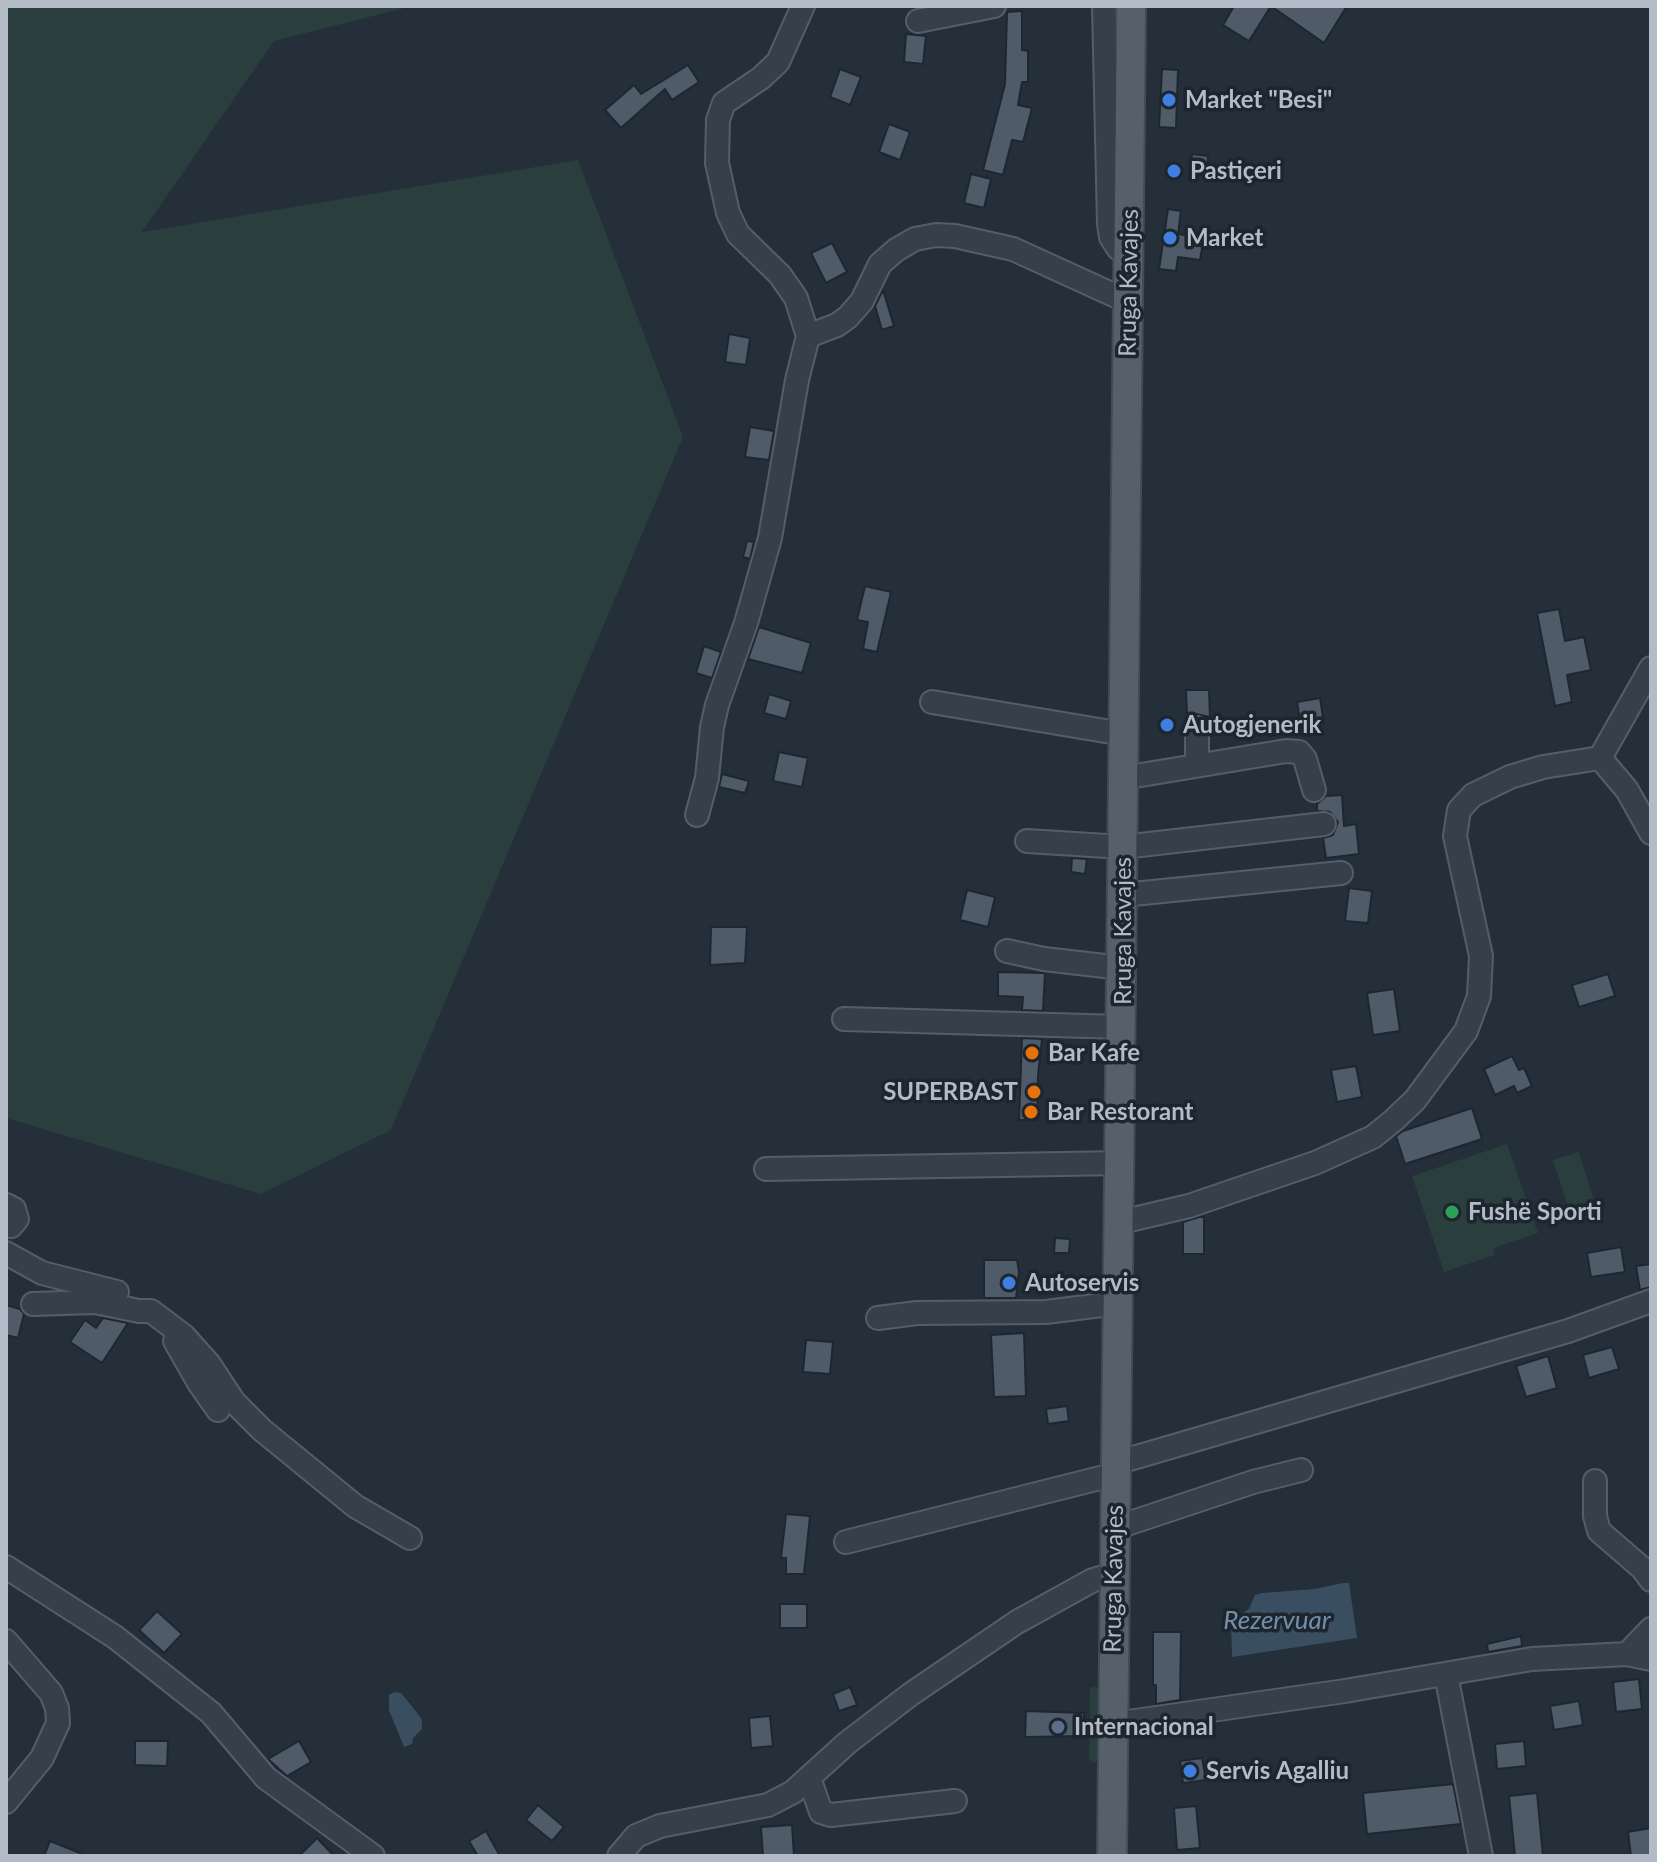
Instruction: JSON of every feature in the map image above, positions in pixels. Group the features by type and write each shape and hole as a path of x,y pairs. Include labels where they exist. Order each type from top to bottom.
{"main road":[{"name":"Rruga Kavajes","path":"1112,1856 1121,1222 1131,6"}],"street":[{"path":"697,815 707,778 717,705 746,623 770,538 797,380 808,336 800,307 788,287 780,275 738,234 728,213 717,163 718,120 724,103 761,78 778,62 803,6"},
{"path":"918,21 994,6"},
{"path":"1104,6 1109,224 1111,237 1118,248 1130,257"},
{"path":"808,336 837,325 848,317 862,301 880,264 896,250 915,239 936,235 955,236 1013,249 1129,302"},
{"path":"1600,758 1651,668"},
{"path":"932,702 1123,734"},
{"path":"1197,728 1197,764"},
{"path":"1123,778 1286,751 1299,752 1305,759 1314,790"},
{"path":"1600,758 1627,790 1651,833"},
{"path":"1121,1222 1189,1206 1315,1163 1373,1137 1415,1100 1466,1031 1479,996 1481,956 1455,836 1459,810 1473,795 1510,777 1543,767 1600,758"},
{"path":"1027,841 1123,847 1324,824"},
{"path":"1123,895 1341,873"},
{"path":"1007,951 1044,959 1122,968"},
{"path":"844,1019 1122,1027"},
{"path":"766,1169 1121,1163"},
{"path":"6,1205 14,1209 17,1219 11,1226 6,1225"},
{"path":"6,1253 42,1273 142,1301 177,1343 218,1410"},
{"path":"846,1542 878,1525 1116,1469 1568,1331 1651,1301"},
{"path":"33,1304 95,1302 151,1311 184,1336 209,1364 234,1402 262,1430 355,1506 410,1538"},
{"path":"878,1318 917,1313 1046,1312 1118,1303"},
{"path":"1115,1528 1253,1482 1301,1470"},
{"path":"1595,1481 1595,1516 1599,1531 1643,1569 1651,1580"},
{"path":"6,1567 125,1645 211,1713 266,1778 373,1856"},
{"path":"619,1856 636,1836 660,1826 768,1805 793,1792 847,1743 911,1694 1017,1622 1093,1580 1114,1574"},
{"path":"1627,1654 1651,1629"},
{"path":"6,1641 51,1693 58,1723 42,1758 6,1802"},
{"path":"1114,1724 1532,1659 1627,1654 1651,1659"},
{"path":"1446,1674 1481,1856"},
{"path":"809,1778 821,1812 831,1815 955,1801"}],"green space":[{"path":"6,6 413,6 274,41 142,232 578,160 683,437 391,1130 261,1194 6,1118"},
{"path":"1507,1144 1538,1233 1493,1248 1495,1255 1444,1272 1412,1176"},
{"name":"Fushë Sporti","path":"1579,1152 1598,1214 1573,1222 1553,1160"},
{"path":"1093,1686 1100,1690 1099,1759 1093,1763 1089,1758 1090,1689"}],"water":[{"name":"Rezervuar","path":"1349,1583 1357,1638 1232,1657 1231,1620 1249,1609 1255,1595"},
{"path":"401,1693 422,1723 422,1729 413,1738 412,1744 404,1747 389,1710 389,1695"}],"building":[{"path":"1234,6 1271,6 1249,41 1223,25"},
{"path":"1271,6 1347,6 1324,43"},
{"path":"1022,11 1022,50 1028,51 1028,82 1022,82 1018,105 1032,108 1023,142 1012,140 1003,175 983,170 1005,84 1007,12"},
{"path":"906,34 926,36 923,64 904,62"},
{"path":"688,65 699,82 672,100 665,89 621,128 605,110 634,85 641,94"},
{"path":"840,69 861,77 850,105 830,97"},
{"path":"1162,69 1178,70 1176,128 1159,127"},
{"path":"889,124 910,132 900,160 879,152"},
{"path":"1192,154 1208,156 1207,172 1190,170"},
{"path":"971,174 991,179 984,208 964,203"},
{"path":"1168,209 1181,211 1178,234 1204,238 1200,260 1178,257 1176,271 1159,269"},
{"path":"832,243 847,272 826,283 811,253"},
{"path":"883,290 894,326 882,330 875,306"},
{"path":"729,334 750,338 746,365 725,362"},
{"path":"750,427 774,431 769,460 745,457"},
{"path":"747,541 754,542 750,559 743,557"},
{"path":"865,586 891,592 877,652 863,649 868,622 857,620"},
{"path":"1559,609 1565,641 1584,637 1591,670 1567,675 1572,702 1555,706 1537,613"},
{"path":"759,627 811,643 802,673 748,659"},
{"path":"704,646 721,652 712,678 696,673"},
{"path":"1186,690 1209,690 1210,717 1196,714 1187,717"},
{"path":"769,694 791,701 786,719 764,713"},
{"path":"1320,698 1324,723 1301,727 1297,702"},
{"path":"779,752 808,758 802,787 773,781"},
{"path":"722,774 749,781 745,793 719,787"},
{"path":"1342,795 1344,826 1356,824 1359,854 1326,858 1323,838 1333,835 1338,822 1330,812 1317,811 1317,804 1326,796"},
{"path":"1072,858 1087,859 1085,874 1071,872"},
{"path":"1349,888 1372,891 1368,923 1345,921"},
{"path":"967,890 995,897 988,927 960,920"},
{"path":"711,927 747,927 745,963 710,965"},
{"path":"998,972 1045,973 1043,1011 1022,1010 1023,997 998,996"},
{"path":"1608,974 1615,996 1579,1007 1572,985"},
{"path":"1394,989 1400,1031 1373,1035 1367,993"},
{"path":"1022,1038 1042,1039 1037,1120 1019,1120"},
{"path":"1512,1056 1519,1070 1524,1068 1532,1086 1517,1093 1514,1086 1495,1095 1484,1069"},
{"path":"1356,1066 1362,1097 1337,1102 1331,1070"},
{"path":"1472,1108 1482,1139 1405,1164 1396,1136"},
{"path":"1204,1217 1204,1254 1183,1254 1183,1222"},
{"path":"1055,1238 1070,1239 1069,1253 1054,1253"},
{"path":"1621,1247 1625,1272 1591,1277 1587,1253"},
{"path":"984,1260 1017,1260 1016,1298 984,1298"},
{"path":"1651,1264 1651,1287 1640,1290 1636,1266"},
{"path":"6,1305 20,1309 24,1314 18,1338 6,1335"},
{"path":"103,1318 128,1323 102,1363 70,1342 85,1320 96,1328"},
{"path":"1024,1333 1026,1396 994,1397 991,1335"},
{"path":"806,1340 833,1342 830,1374 803,1372"},
{"path":"1612,1347 1619,1369 1589,1378 1583,1355"},
{"path":"1548,1356 1557,1388 1526,1397 1516,1366"},
{"path":"1067,1406 1069,1421 1048,1424 1046,1409"},
{"path":"786,1514 810,1516 804,1574 786,1574 786,1558 781,1558"},
{"path":"780,1604 807,1604 807,1628 780,1628"},
{"path":"157,1611 182,1634 164,1653 139,1630"},
{"path":"1153,1632 1181,1632 1180,1700 1156,1704"},
{"path":"1521,1636 1522,1646 1488,1652 1487,1644"},
{"path":"1639,1679 1642,1709 1616,1712 1613,1682"},
{"path":"850,1687 857,1705 839,1711 833,1694"},
{"path":"1579,1701 1583,1725 1554,1730 1550,1706"},
{"path":"1026,1711 1084,1713 1084,1736 1025,1737"},
{"path":"770,1716 773,1746 751,1748 749,1718"},
{"path":"135,1741 168,1741 167,1766 135,1765"},
{"path":"299,1741 311,1762 287,1776 268,1759"},
{"path":"1524,1741 1526,1766 1497,1769 1495,1744"},
{"path":"1202,1758 1206,1780 1183,1783 1180,1761"},
{"path":"1453,1784 1461,1824 1367,1834 1363,1793"},
{"path":"1537,1793 1543,1856 1515,1856 1509,1796"},
{"path":"538,1805 564,1827 552,1841 526,1820"},
{"path":"1196,1806 1200,1848 1177,1850 1174,1808"},
{"path":"792,1825 794,1856 763,1856 761,1827"},
{"path":"1651,1828 1651,1856 1631,1856 1628,1832"},
{"path":"486,1831 500,1856 478,1856 469,1841"},
{"path":"317,1838 334,1856 299,1856"},
{"path":"50,1841 85,1855 85,1856 44,1856"}],"place":[{"name":"Market \"Besi\"","path":"1169,100"},
{"name":"Pastiçeri","path":"1174,171"},
{"name":"Market","path":"1170,238"},
{"name":"Autogjenerik","path":"1167,725"},
{"name":"Bar Kafe","path":"1032,1053"},
{"name":"SUPERBAST","path":"1034,1092"},
{"name":"Bar Restorant","path":"1031,1112"},
{"name":"Fushë Sporti","path":"1452,1212"},
{"name":"Autoservis","path":"1009,1283"},
{"name":"Internacional","path":"1058,1727"},
{"name":"Servis Agalliu","path":"1190,1771"}]}
